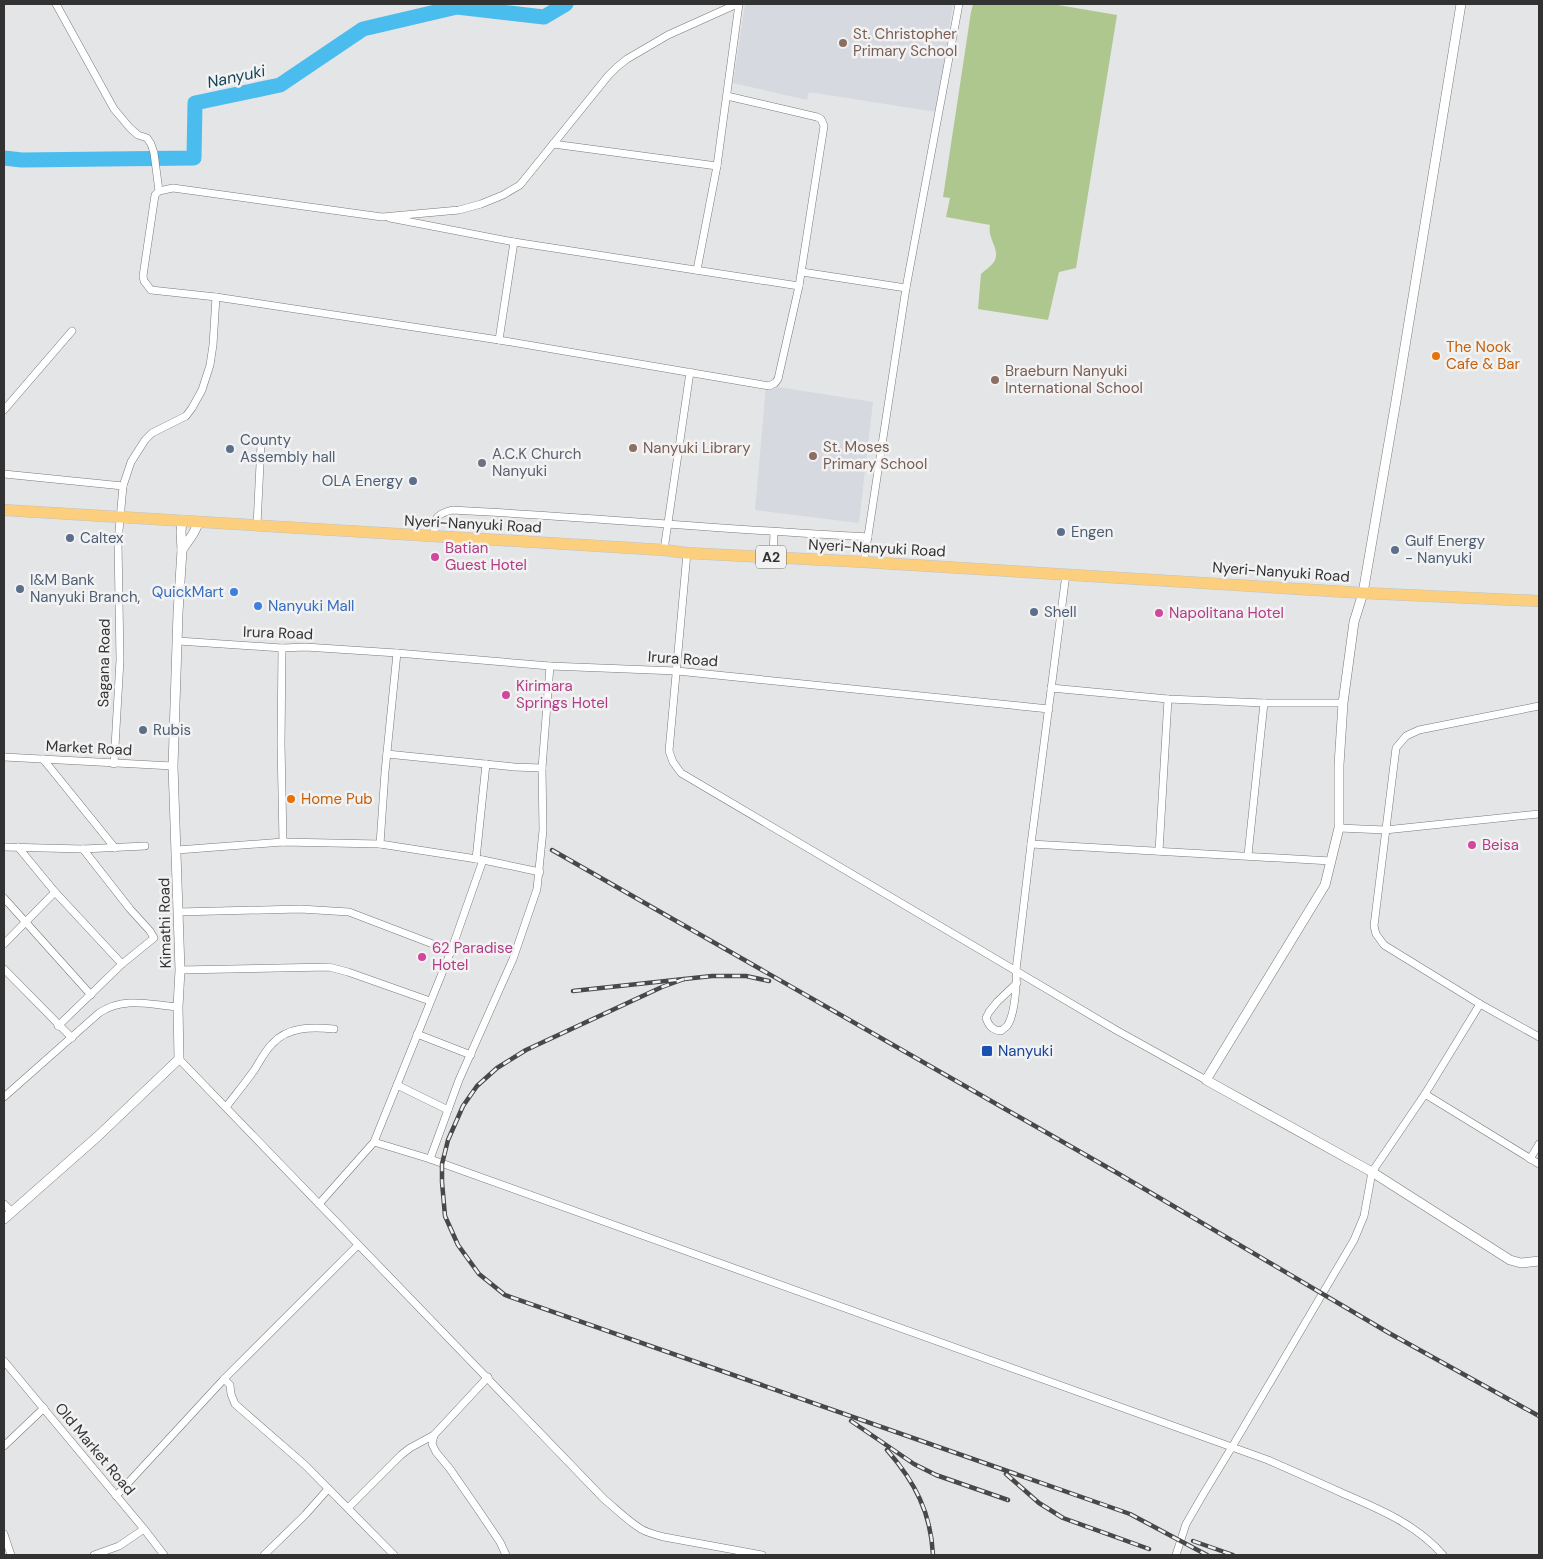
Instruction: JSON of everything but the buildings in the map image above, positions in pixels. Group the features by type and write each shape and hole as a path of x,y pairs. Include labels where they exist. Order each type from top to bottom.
{"highway":[{"name":"Nyeri-Nanyuki Road","path":"4,510 1363,593 1539,602"}],"street":[{"path":"56,4 114,109 130,128 138,135 147,138 154,153 159,191"},
{"path":"697,270 717,166 738,4"},
{"path":"382,217 459,210 503,195 520,184 608,76 627,59 668,36 738,4"},
{"path":"864,562 906,288 959,4"},
{"path":"1206,1080 1325,885 1339,828 1339,765 1343,703 1354,622 1363,593 1461,4"},
{"path":"727,96 807,114 821,119 824,126 802,272 799,286 785,351 778,379 769,386 499,340 216,297 151,290 144,281 143,276 155,195 159,191 173,188 382,217 514,242 799,286"},
{"path":"554,144 717,166"},
{"path":"499,340 514,242"},
{"path":"802,272 906,288"},
{"name":"Sagana Road","path":"114,764 120,660 118,542 123,486 131,462 144,440 152,432 186,416 202,390 210,365 216,297"},
{"path":"4,410 72,331"},
{"path":"664,550 690,372"},
{"path":"257,525 261,444"},
{"path":"4,474 123,486"},
{"path":"434,536 435,519 439,514 452,510 868,537"},
{"name":"Kimathi Road","path":"178,1059 180,970 173,766 182,520"},
{"path":"182,550 199,522"},
{"path":"773,557 774,532"},
{"path":"688,552 669,751 673,762 681,774 1116,1030 1372,1172 1510,1260 1520,1263 1539,1261"},
{"path":"1017,983 989,1012 986,1018 988,1024 994,1030 1001,1031 1007,1027 1017,983 1016,970 1031,844 1066,574"},
{"name":"Irura Road","path":"178,641 396,653 550,666 677,671 1049,708"},
{"path":"282,648 283,842"},
{"path":"380,844 396,653"},
{"path":"430,1159 470,1055 513,959 537,889 544,830 542,768 550,666"},
{"path":"1051,688 1168,699 1264,703 1343,703"},
{"path":"1159,851 1168,699"},
{"path":"1248,856 1264,703"},
{"path":"1539,706 1419,730 1406,736 1396,748 1374,926 1376,934 1384,945 1480,1004 1539,1037"},
{"path":"387,754 542,768"},
{"name":"Market Road","path":"4,757 173,766"},
{"path":"43,759 115,848"},
{"path":"319,1204 374,1142 451,951 480,859 486,764"},
{"path":"1339,828 1385,830 1539,814"},
{"path":"177,850 283,842 380,844 480,859 540,872"},
{"path":"1031,844 1331,861"},
{"path":"18,846 55,892 122,964"},
{"path":"4,847 83,849 145,846"},
{"path":"58,1026 122,964 154,938 83,849"},
{"path":"4,944 55,892"},
{"path":"4,898 91,996"},
{"path":"178,912 300,909 348,912 451,951"},
{"path":"180,970 329,967 430,1001"},
{"path":"5,972 72,1038"},
{"path":"4,1097 99,1013 114,1005 126,1002 178,1008"},
{"path":"1176,1555 1186,1524 1354,1240 1364,1216 1372,1172 1425,1094 1480,1004"},
{"path":"226,1107 246,1082 272,1043 286,1034 303,1028 334,1029"},
{"path":"417,1034 470,1055"},
{"path":"4,1219 97,1137 178,1059 488,1377 604,1499 641,1529 664,1537 762,1555"},
{"path":"397,1086 448,1110"},
{"path":"1425,1094 1539,1164"},
{"path":"374,1142 430,1159 1268,1460 1387,1512 1433,1544 1443,1555"},
{"path":"1530,1159 1539,1144"},
{"path":"4,1204 12,1212"},
{"path":"116,1496 224,1379 358,1245"},
{"name":"Old Market Road","path":"4,1361 144,1528 164,1555"},
{"path":"348,1508 400,1455 434,1435 488,1377"},
{"path":"224,1379 230,1385 235,1404 305,1465 394,1555"},
{"path":"4,1446 44,1408"},
{"path":"434,1435 432,1444 436,1452 479,1511 500,1542 506,1555"},
{"path":"264,1555 305,1515 328,1489"},
{"path":"94,1555 119,1546 144,1528"},
{"path":"4,1534 11,1555"}],"shaded area":[{"name":"St. Christopher Primary School","path":"745,4 953,4 936,112 809,92 807,100 733,83"},
{"name":"St. Moses Primary School","path":"766,385 873,402 859,523 755,510"}],"green space":[{"path":"973,4 1052,4 1117,15 1076,268 1059,272 1048,320 978,309 981,274 993,264 996,256 990,234 990,225 946,217 950,198 943,197"}],"waterway":[{"name":"Nanyuki","path":"4,158 22,160 194,158 195,103 280,85 363,29 457,7 544,17 566,4"}],"railway":[{"path":"552,850 1119,1174 1389,1333 1539,1416"},
{"path":"573,991 712,976 746,976 769,981"},
{"path":"684,979 662,987 526,1050 497,1068 477,1086 463,1106 448,1140 442,1164 445,1216 458,1245 479,1274 505,1295 1130,1514 1207,1555"},
{"path":"851,1421 914,1464 936,1475 1008,1500"},
{"path":"887,1450 906,1474 920,1499 929,1525 933,1555"},
{"path":"1006,1474 1039,1503 1063,1518 1149,1549"},
{"path":"1193,1541 1233,1555"}],"place":[{"name":"St. Christopher Primary School","path":"843,43"},
{"name":"The Nook Cafe & Bar","path":"1436,356"},
{"name":"Braeburn Nanyuki International School","path":"995,380"},
{"name":"Nanyuki Library","path":"633,448"},
{"name":"County Assembly hall","path":"230,449"},
{"name":"St. Moses Primary School","path":"813,456"},
{"name":"A.C.K Church Nanyuki","path":"482,463"},
{"name":"OLA Energy","path":"413,481"},
{"name":"Engen","path":"1061,532"},
{"name":"Caltex","path":"70,538"},
{"name":"Gulf Energy - Nanyuki","path":"1395,550"},
{"name":"Batian Guest Hotel","path":"435,557"},
{"name":"I&M Bank Nanyuki Branch,","path":"20,589"},
{"name":"QuickMart","path":"234,592"},
{"name":"Nanyuki Mall","path":"258,606"},
{"name":"Shell","path":"1034,612"},
{"name":"Napolitana Hotel","path":"1159,613"},
{"name":"Kirimara Springs Hotel","path":"506,695"},
{"name":"Rubis","path":"143,730"},
{"name":"Home Pub","path":"291,799"},
{"name":"Beisa","path":"1472,845"},
{"name":"62 Paradise Hotel","path":"422,957"},
{"name":"Nanyuki","path":"987,1051"}]}
